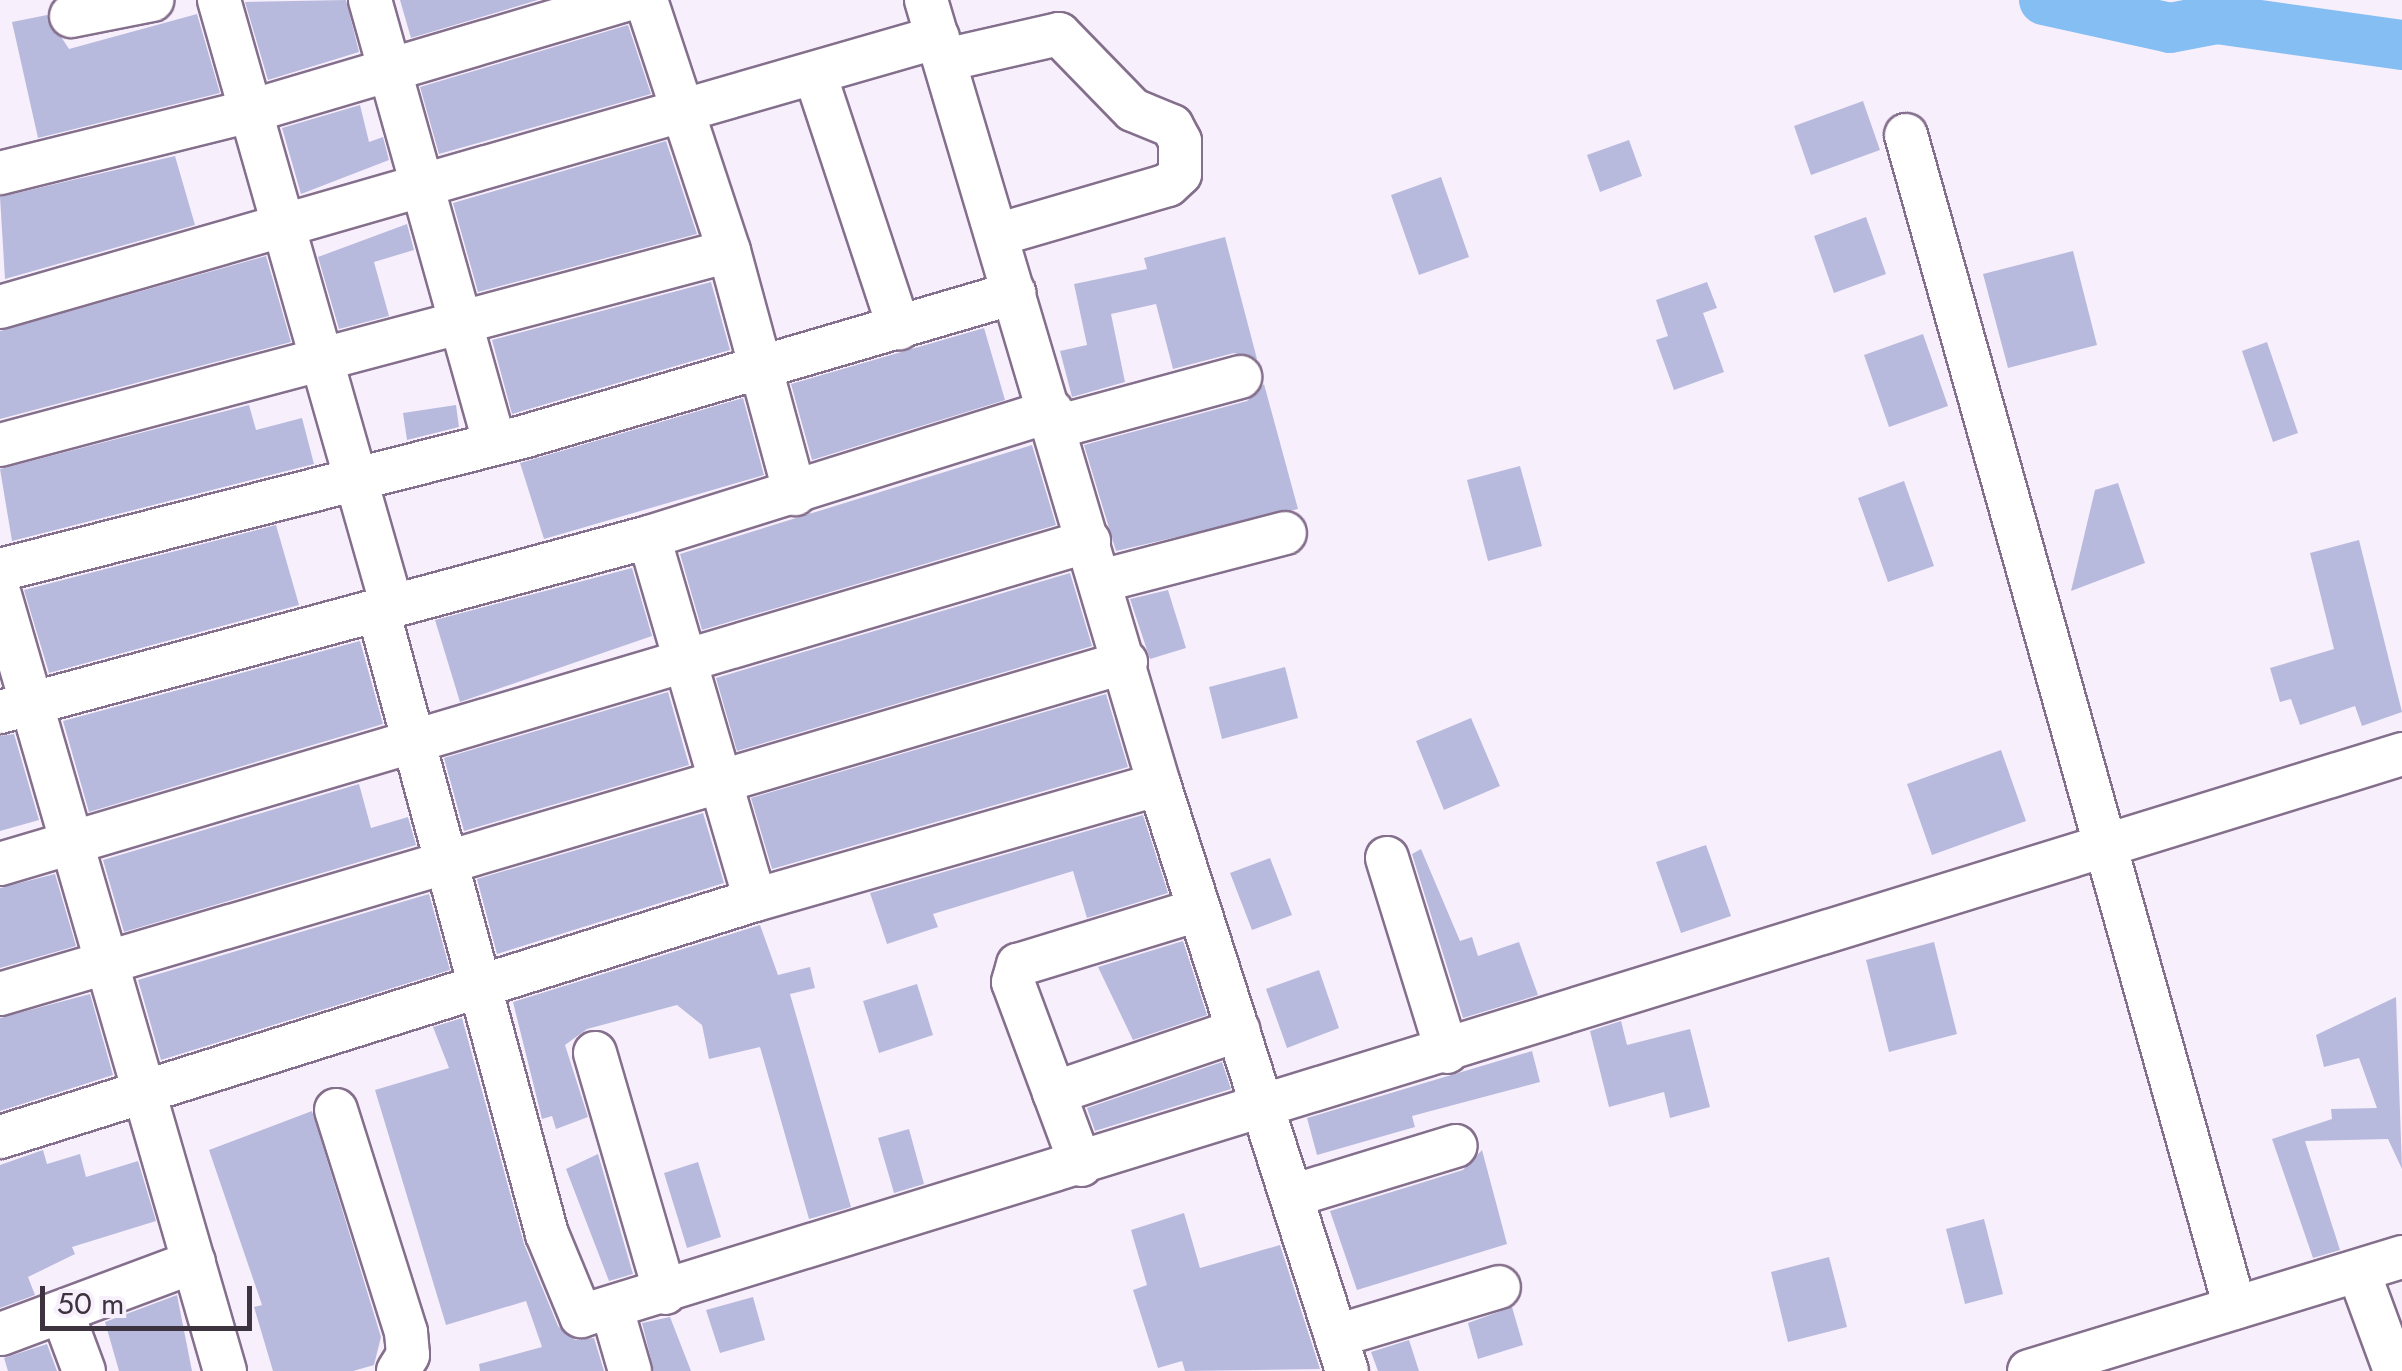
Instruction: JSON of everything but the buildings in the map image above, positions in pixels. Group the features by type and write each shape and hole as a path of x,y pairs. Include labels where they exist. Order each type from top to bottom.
{"street":[{"path":"71,16 152,0"},
{"path":"219,0 354,482 478,985 570,1307 581,1316 1081,1165 2402,754"},
{"path":"370,0 420,190 495,444"},
{"path":"0,172 251,111 626,0"},
{"path":"646,0 730,251 795,494"},
{"path":"936,32 1054,419 1159,784 1341,1354 1498,1287"},
{"path":"0,308 684,117 936,32 1060,34 1133,110 1172,126 1180,142 1180,174 1168,185 997,235"},
{"path":"815,74 899,328"},
{"path":"1906,135 2235,1308"},
{"path":"0,445 318,356 730,251"},
{"path":"0,570 495,444 1014,292"},
{"path":"16,708 649,536 1054,419 1240,377"},
{"path":"1101,582 1285,533"},
{"path":"649,536 756,900"},
{"path":"0,864 1088,540"},
{"path":"0,595 16,708 69,845 225,1371"},
{"path":"0,994 1126,662"},
{"path":"0,1137 139,1090 756,900 1159,784"},
{"path":"1387,858 1447,1052"},
{"path":"1081,1165 1013,982 1018,965 1198,910"},
{"path":"1054,1093 1239,1030"},
{"path":"595,1053 665,1293"},
{"path":"336,1110 406,1332 408,1355 398,1371"},
{"path":"1292,1196 1456,1146"},
{"path":"2028,1371 2402,1258"},
{"path":"1,1334 194,1262"},
{"path":"2359,1272 2395,1371"},
{"path":"612,1309 630,1371"},
{"path":"62,1312 84,1371"}],"waterway":[{"path":"2044,0 2170,28 2217,19 2402,45"}]}
